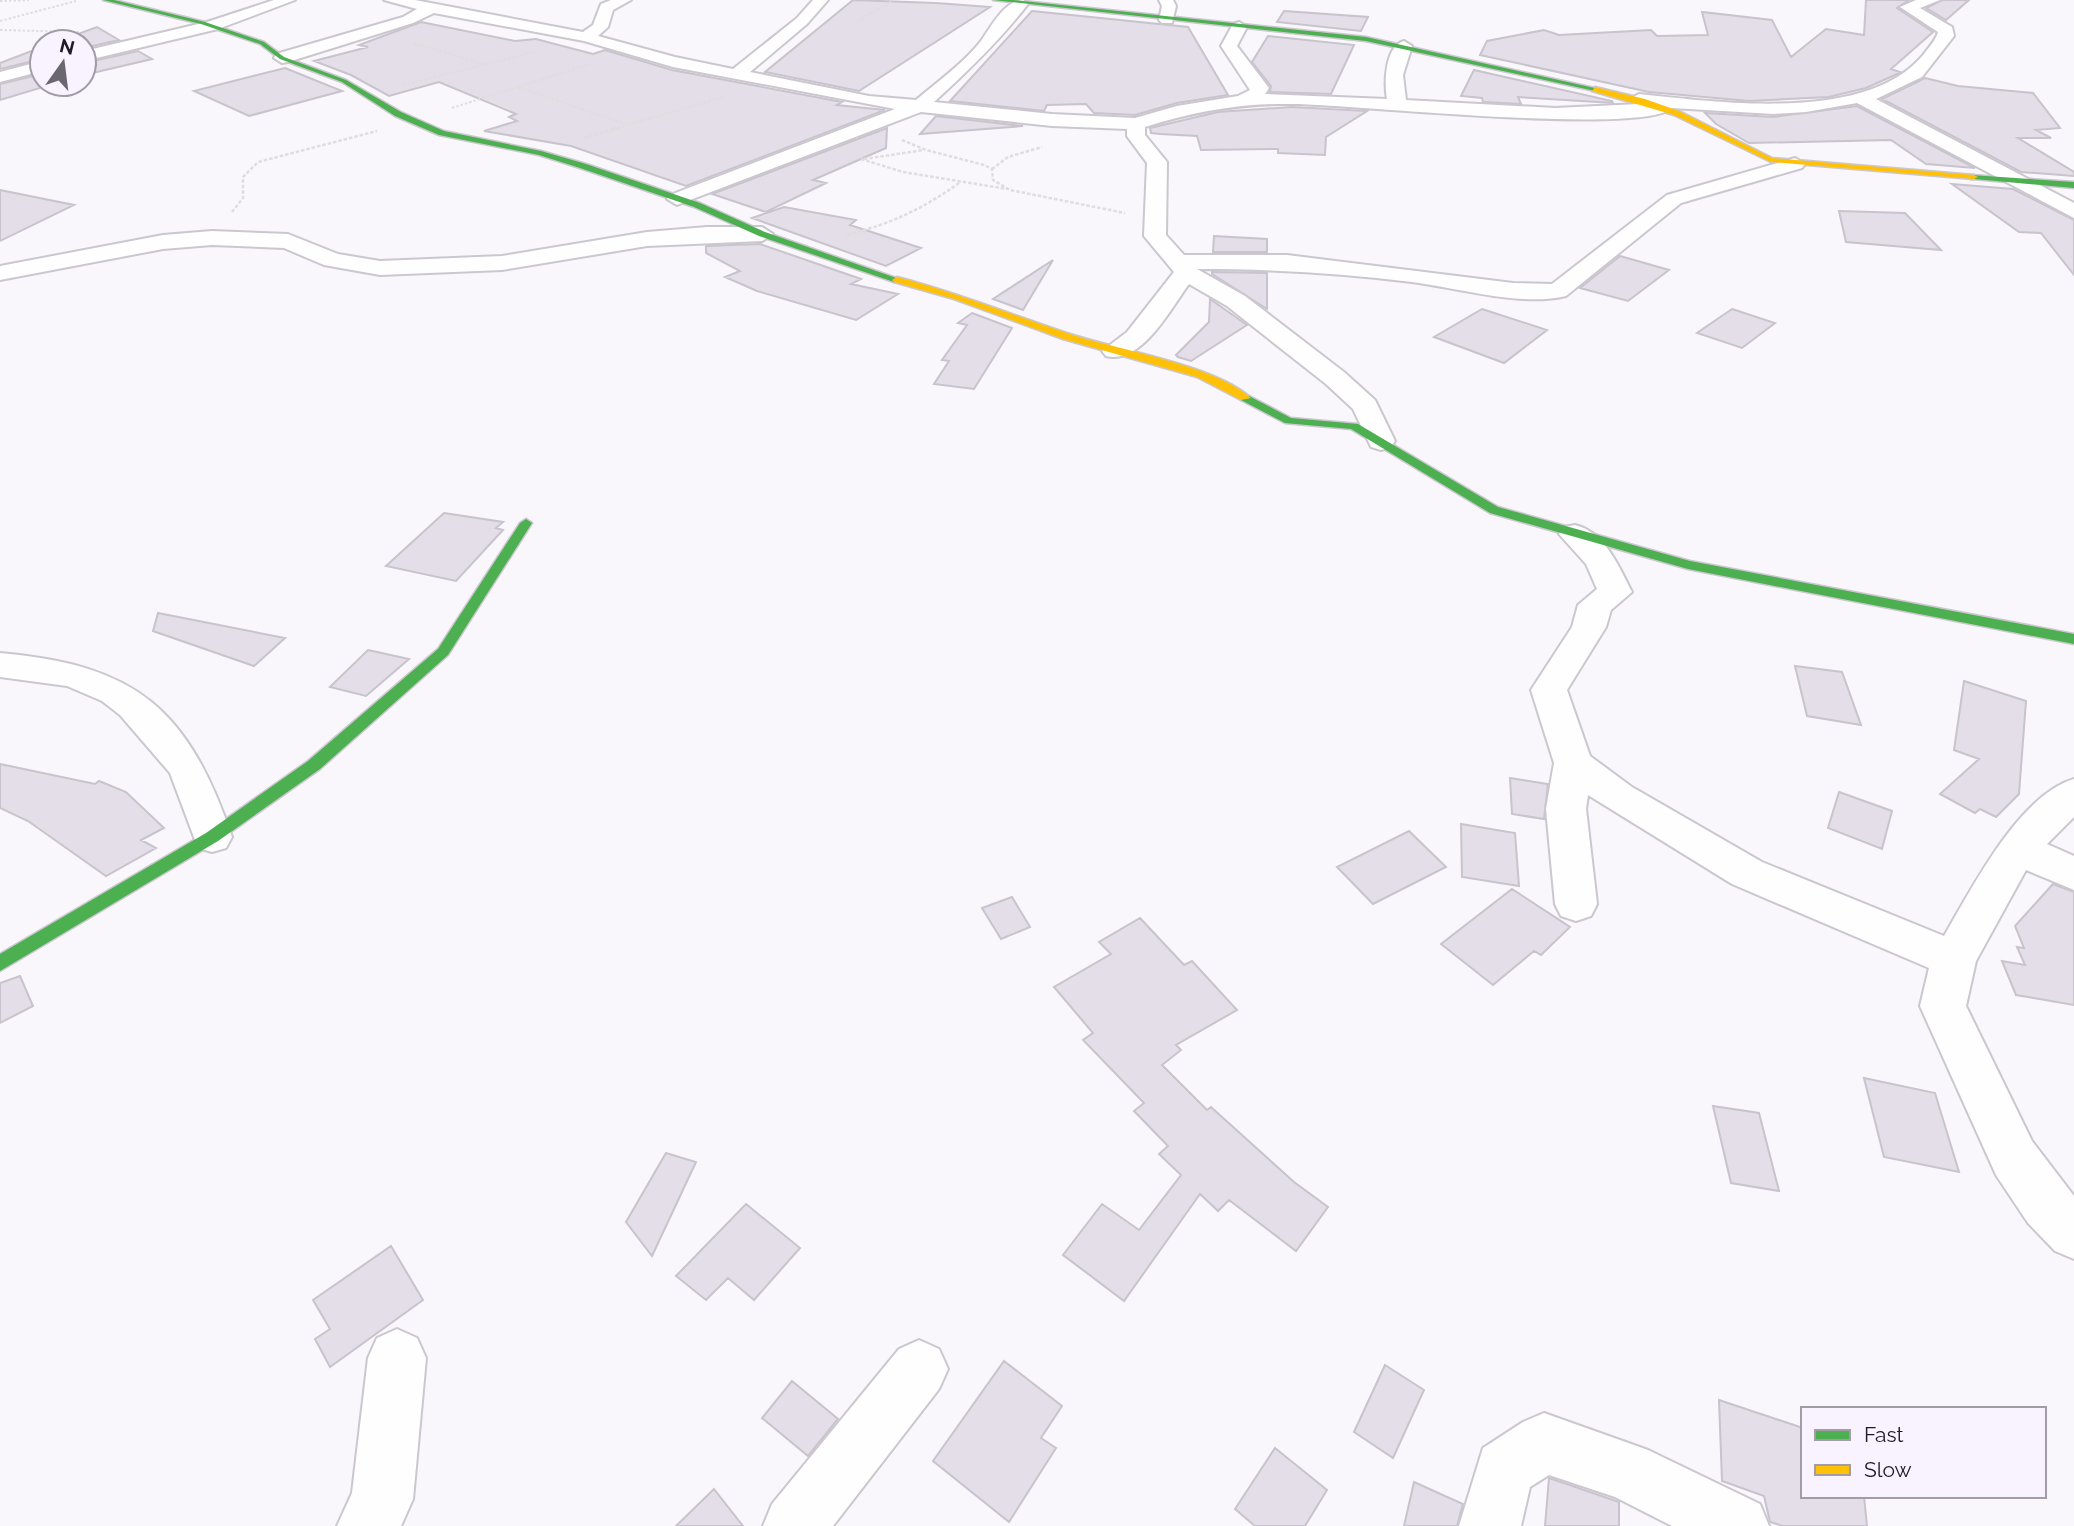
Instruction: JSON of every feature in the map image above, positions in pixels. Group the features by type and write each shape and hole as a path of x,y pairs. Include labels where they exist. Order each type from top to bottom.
{"street":[{"path":"106,0 212,26 262,43 282,58 344,81 442,133 541,153 687,202 762,234 809,250 1115,351 1201,375 1289,421 1354,426 1494,510 1688,565 2074,639"},
{"path":"98,53 212,26 288,0"},
{"path":"391,0 586,37 635,52 869,101 1080,123 1136,124 1161,115 1256,94 1259,89 1233,56 1229,46 1239,27"},
{"path":"586,37 600,27 606,7 624,0"},
{"path":"738,73 802,21 821,0"},
{"path":"996,0 1366,39 1404,46 1639,99 1690,119 1740,149 1795,164 2074,185"},
{"path":"1166,0 1169,6 1167,20"},
{"path":"1639,99 1697,105 1785,107 1824,104 1859,97 1903,82 1922,68 1946,36 1946,30 1907,7 1933,0"},
{"path":"647,239 687,202 920,106 984,48 1003,21 1021,4"},
{"path":"282,58 430,9"},
{"path":"1398,104 1394,93 1394,68 1404,46"},
{"path":"0,77 28,70"},
{"path":"1859,97 2074,212"},
{"path":"1245,98 1328,98 1447,109 1609,112 1664,107"},
{"path":"869,101 887,119"},
{"path":"1136,124 1136,136 1157,162 1159,188 1154,218 1155,236 1183,267 1236,301 1335,377 1365,406 1381,441"},
{"path":"1183,267 1287,262 1412,275 1513,290 1558,291 1674,199 1795,164"},
{"path":"0,273 163,242 212,237 288,241 331,260 380,268 502,263 647,239 762,234"},
{"path":"1115,351 1136,337 1183,267"},
{"path":"0,963 212,836 314,765 443,652 526,523"},
{"path":"1575,534 1600,560 1615,592 1595,605 1589,627 1549,690 1573,763 1566,809 1576,904"},
{"path":"0,666 36,667 84,678 122,694 157,729 190,774 212,836"},
{"path":"1573,763 1618,797 1747,873 1954,960"},
{"path":"2074,793 2017,848 1954,960 1942,1006 2014,1158 2046,1205 2074,1233"},
{"path":"2017,848 2074,874"},
{"path":"368,1526 383,1499 397,1358"},
{"path":"794,1526 919,1369"},
{"path":"1490,1526 1504,1469 1544,1443 1628,1471 1738,1526"}],"path":[{"path":"0,1 29,0"},
{"path":"858,21 894,0"},
{"path":"0,21 76,1"},
{"path":"382,27 428,49 486,66"},
{"path":"369,94 486,66 586,37"},
{"path":"212,237 243,198 243,177 258,162 415,121 635,52"},
{"path":"541,153 625,124 782,83"},
{"path":"517,87 625,124"},
{"path":"887,119 903,141 984,165 992,169 993,180 1010,190"},
{"path":"861,159 903,172 1154,218"},
{"path":"809,250 855,232 893,223 927,206 959,183"}],"building":[{"path":"853,0 990,7 859,91 765,72"},
{"path":"1866,0 1909,0 1897,8 1933,32 1891,69 1900,72 1897,74 1866,88 1829,97 1749,101 1649,92 1480,55 1487,41 1544,30 1559,35 1651,30 1657,36 1708,35 1702,12 1772,20 1791,57 1826,29 1864,35"},
{"path":"1942,0 1969,0 1946,20 1926,8"},
{"path":"1032,11 1188,27 1228,95 1177,103 1135,115 1094,113 1086,104 1047,105 1044,111 950,101"},
{"path":"1284,11 1368,17 1361,31 1277,22"},
{"path":"421,22 515,41 536,39 593,54 605,50 672,70 842,102 837,105 885,110 686,186 571,146 484,131 517,121 509,117 516,114 439,82 389,96 351,75 314,61 368,47 359,45"},
{"path":"97,27 119,40 98,45 98,28 94,28"},
{"path":"1268,36 1354,45 1331,94 1270,92 1271,86 1252,62"},
{"path":"138,51 152,59 98,72 98,60"},
{"path":"28,52 28,62 0,69 0,63"},
{"path":"285,68 342,91 249,116 194,91"},
{"path":"1474,70 1613,103 1518,97 1521,104 1483,102 1482,98 1461,96"},
{"path":"28,77 28,92 0,100 0,84"},
{"path":"1925,78 1958,86 2033,93 2060,128 2036,130 2051,138 2018,138 2074,172 2074,176 2021,172 1882,99"},
{"path":"1857,106 1975,168 1926,164 1891,140 1749,143 1716,124 1705,113 1773,117"},
{"path":"1292,107 1367,111 1326,137 1325,155 1278,153 1278,149 1201,150 1197,136 1151,133 1150,128 1218,112"},
{"path":"936,116 1023,126 920,134"},
{"path":"887,128 886,148 813,180 826,183 766,212 712,194"},
{"path":"1952,184 2013,189 2074,220 2074,275 2041,233 2019,232"},
{"path":"0,190 74,205 0,241"},
{"path":"784,207 856,220 850,225 921,248 886,266 752,218"},
{"path":"1839,211 1905,213 1941,250 1846,242"},
{"path":"1214,236 1267,239 1267,252 1213,252"},
{"path":"760,244 861,279 851,284 898,294 856,320 757,291 725,277 740,271 706,253 706,246"},
{"path":"1620,256 1669,270 1628,301 1580,288"},
{"path":"1053,260 1023,310 993,299"},
{"path":"1267,273 1267,309 1212,274"},
{"path":"1210,299 1247,325 1191,361 1178,357 1176,355 1209,322"},
{"path":"1482,309 1547,330 1504,363 1434,337"},
{"path":"1732,309 1775,323 1742,348 1697,333"},
{"path":"972,313 1012,328 974,389 934,384 949,361 942,360 967,325 958,323"},
{"path":"444,513 503,522 496,528 503,530 456,581 386,566"},
{"path":"158,613 285,638 254,666 153,631"},
{"path":"368,650 409,659 366,696 330,687"},
{"path":"1795,666 1842,672 1861,725 1807,716"},
{"path":"1964,681 2026,701 2019,794 1996,817 1980,809 1975,813 1940,794 1979,759 1954,750"},
{"path":"0,764 95,784 99,781 126,792 164,828 141,840 156,848 106,876 28,821 0,808"},
{"path":"1510,778 1548,784 1544,819 1512,814"},
{"path":"1839,792 1892,811 1882,849 1828,828"},
{"path":"1461,824 1515,833 1519,886 1462,877"},
{"path":"1409,831 1446,867 1373,904 1337,867"},
{"path":"2053,884 2074,892 2074,1005 2016,995 2002,961 2025,965 2017,947 2024,948 2015,926"},
{"path":"1512,889 1570,927 1541,955 1534,951 1493,985 1441,944"},
{"path":"1012,897 1030,927 1001,939 982,908"},
{"path":"1140,918 1184,965 1192,961 1237,1010 1176,1045 1181,1050 1162,1065 1207,1110 1211,1107 1294,1182 1328,1207 1296,1251 1229,1200 1218,1211 1200,1194 1124,1301 1063,1255 1102,1204 1139,1230 1181,1175 1159,1154 1168,1146 1134,1111 1144,1103 1083,1040 1093,1033 1054,987 1111,954 1099,942"},
{"path":"20,976 33,1006 0,1023 0,983"},
{"path":"1864,1078 1935,1093 1959,1172 1884,1157"},
{"path":"1713,1106 1759,1113 1779,1191 1731,1183"},
{"path":"666,1153 696,1162 652,1256 626,1222"},
{"path":"746,1204 800,1248 754,1300 728,1278 706,1300 676,1276"},
{"path":"391,1246 423,1300 330,1367 315,1339 330,1329 313,1300"},
{"path":"1004,1361 1062,1406 1041,1438 1056,1448 1009,1522 933,1461"},
{"path":"1385,1365 1424,1390 1393,1458 1354,1432"},
{"path":"792,1381 838,1419 808,1456 762,1418"},
{"path":"1719,1400 1801,1427 1801,1498 1864,1498 1867,1526 1783,1526 1770,1522 1764,1496 1722,1481"},
{"path":"1275,1448 1327,1490 1305,1526 1255,1526 1235,1509"},
{"path":"1549,1478 1619,1502 1619,1526 1545,1526"},
{"path":"1414,1482 1463,1504 1457,1526 1404,1526"},
{"path":"714,1489 743,1526 676,1526"}],"traffic: fast":[{"path":"106,0 203,23 262,43 282,58 344,81 398,114 442,133 541,153 583,166 697,205 762,234 897,280"},
{"path":"996,0 1366,39 1595,89"},
{"path":"1974,177 2074,185"},
{"path":"1245,398 1289,421 1354,426 1494,510 1688,565 2074,639"},
{"path":"0,963 212,837 314,765 443,652 526,523"}],"traffic: slow":[{"path":"1595,89 1677,113 1771,160 1974,177"},
{"path":"897,280 957,297 1067,337 1201,375 1245,398"}]}
